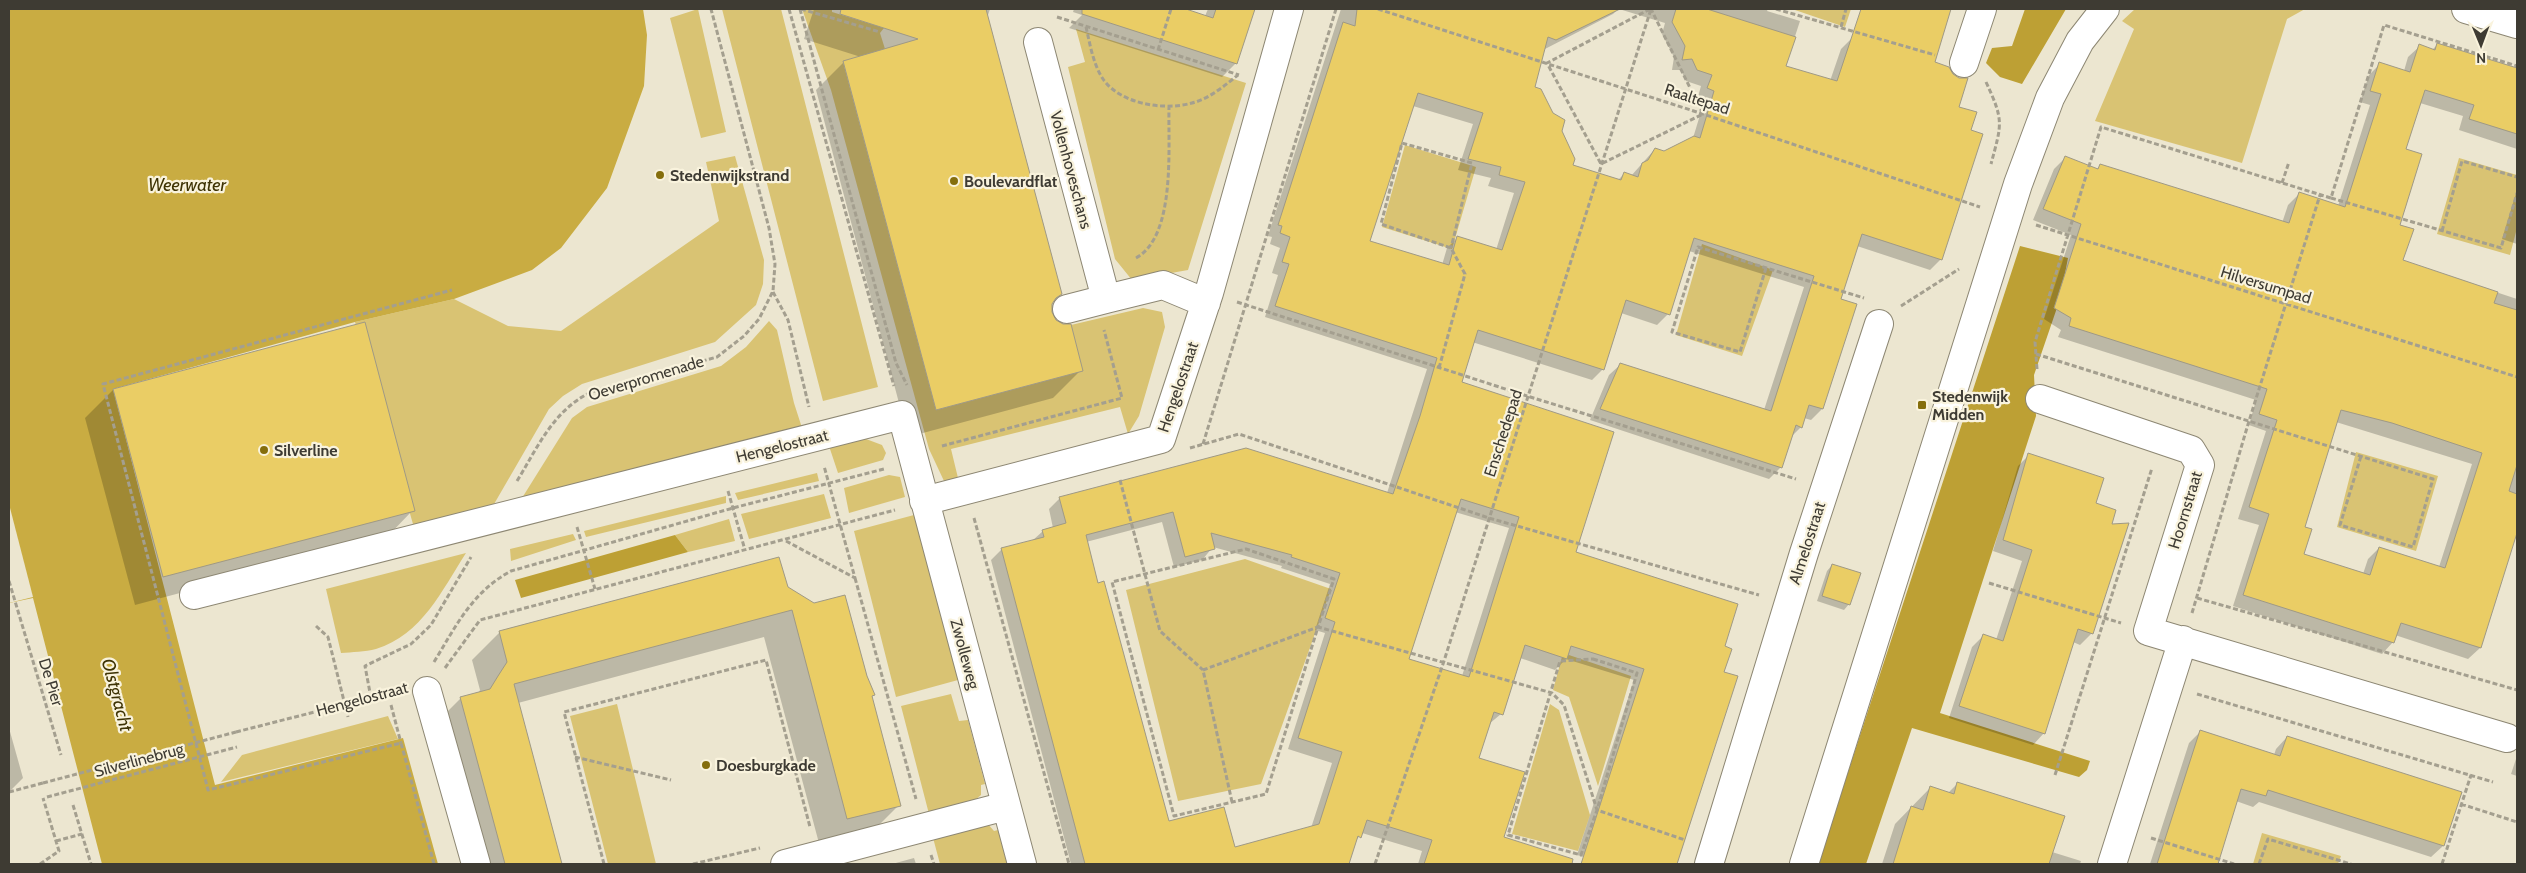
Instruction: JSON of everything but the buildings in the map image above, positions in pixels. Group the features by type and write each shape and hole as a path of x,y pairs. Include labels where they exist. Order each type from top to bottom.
{"street":[{"name":"Hengelostraat","path":"924,501 1161,438 1208,298 1290,9"},
{"path":"1964,63 1982,9"},
{"path":"1804,864 2007,217 2050,98 2080,41 2105,9"},
{"path":"2466,9 2517,24"},
{"name":"Vollenhoveschans","path":"1038,42 1106,299"},
{"path":"1066,309 1163,286 1208,298"},
{"name":"Almelostraat","path":"1711,857 1825,488 1874,312"},
{"name":"Hoornstraat","path":"2040,399 2191,450 2200,465 2148,631"},
{"name":"Hengelostraat","path":"194,594 817,438 906,403"},
{"path":"906,403 914,461 924,501"},
{"name":"Zwolleweg","path":"924,501 1022,864"},
{"path":"2148,631 2507,738"},
{"path":"2112,864 2183,640"},
{"path":"420,683 476,864"},
{"path":"786,864 1006,806"}],"path":[{"name":"Oeverpromenade","path":"372,698 365,666 411,644 431,625 493,519 555,419 573,401 591,392 717,357 744,336 759,319 773,291 775,264 769,228 711,9"},
{"path":"789,9 906,403"},
{"path":"800,9 906,403"},
{"path":"800,9 880,32"},
{"path":"1158,50 1171,9"},
{"path":"1203,444 1336,9"},
{"name":"Raaltepad","path":"1378,9 1625,88 2007,217"},
{"path":"1651,9 1703,114 1601,164 1547,63 1651,9"},
{"name":"Enschedepad","path":"1376,864 1444,661 1651,9"},
{"path":"1776,9 1980,69 2000,111 2000,129 1988,172"},
{"path":"1841,27 1846,9"},
{"path":"1048,14 1268,85"},
{"path":"2331,198 2384,25 2517,66"},
{"path":"1086,27 1094,60 1103,78 1113,90 1137,101 1169,107 1193,103 1219,90 1238,75"},
{"path":"2040,399 2034,342 2101,127 2320,195 2502,248 2517,193"},
{"path":"1438,368 1465,274 1451,248 1472,163 1402,143 1381,224 1451,248"},
{"path":"2442,231 2462,161 2517,177"},
{"path":"2282,183 2288,162"},
{"path":"2183,640 2320,195"},
{"path":"1979,216 1981,198"},
{"name":"Hilversumpad","path":"2007,217 2517,377"},
{"path":"1766,268 1740,352 1672,332 1698,247 1766,268 1874,312 1898,309 1967,264"},
{"path":"773,291 788,320 829,483 934,864"},
{"path":"1208,298 1245,304 1438,368 1825,488"},
{"path":"2036,354 2249,421 2433,479 2413,547 2340,525 2360,456"},
{"path":"1184,450 1239,434 1489,518 1761,595 1765,601"},
{"path":"2054,775 2106,618 2161,440"},
{"path":"420,683 468,607 487,586 511,571 733,508 914,461"},
{"name":"Hengelostraat","path":"720,462 745,550"},
{"path":"1120,478 1160,632 1203,670 1232,802"},
{"path":"571,500 583,551 595,589"},
{"name":"Hengelostraat","path":"236,732 372,698 420,683 480,620 841,525 924,501"},
{"path":"971,509 1069,864"},
{"path":"785,540 855,578"},
{"path":"1246,549 1334,579 1266,794 1174,816 1112,582 1145,574 1246,549"},
{"name":"De Pier","path":"9,581 60,755"},
{"path":"1989,583 2148,631"},
{"path":"2197,598 2517,690"},
{"path":"316,626 328,638 348,716"},
{"path":"1203,670 1318,627 1552,693 1564,706 1597,810 1711,857"},
{"path":"1593,659 1637,673 1597,810 1580,855 1508,835 1560,661 1593,659"},
{"path":"604,864 564,712 766,660 817,856"},
{"path":"2191,692 2493,782"},
{"path":"391,705 401,743"},
{"name":"Silverlinebrug","path":"9,792 236,732"},
{"name":"Silverlinebrug","path":"56,840 45,798 237,747"},
{"path":"576,757 671,780"},
{"path":"2442,864 2471,776"},
{"path":"74,804 91,864"},
{"path":"2461,804 2517,822"},
{"path":"40,864 59,851 56,840 82,834"},
{"path":"2147,837 2234,864"},
{"path":"2260,864 2268,839 2336,862 2351,864"},
{"path":"693,864 765,847"}],"shaded area":[{"path":"698,9 726,132 701,138 670,18"},
{"path":"722,9 781,9 878,387 823,401"},
{"path":"802,9 832,9 832,12 884,28 880,33 885,49 843,62 936,410 1082,371 1071,325 1143,308 1162,312 1165,327 1139,416 1128,434 1120,407 951,449 958,478 944,481 929,449 831,90"},
{"path":"1792,9 1851,9 1845,27"},
{"path":"2025,9 2066,9 2022,84 2000,77 1986,63 1992,48 2012,46"},
{"path":"2135,9 2305,9 2287,19 2242,163 2095,121 2134,29 2122,21"},
{"path":"1076,29 1246,83 1188,270 1132,280 1115,259 1068,67 1085,62"},
{"path":"1405,145 1476,167 1452,249 1382,227"},
{"path":"735,156 764,260 763,284 756,305 715,342 582,384 563,396 549,409 490,511 415,531 355,322 454,299 508,326 561,331 719,221 706,162"},
{"path":"2459,158 2517,175 2517,228 2510,255 2437,234"},
{"path":"1702,244 1773,270 1742,356 1676,335"},
{"path":"2020,246 2068,258 2060,299 2034,375 2036,416 1940,713 2090,761 2087,770 2079,777 1912,728 1866,864 1818,864"},
{"path":"769,321 777,330 794,403 803,431 517,506 572,418 587,407 721,366 746,347"},
{"path":"858,436 882,445 886,453 883,460 838,473 829,446"},
{"path":"2356,452 2438,476 2416,551 2337,527"},
{"path":"817,473 819,481 738,500 735,493"},
{"path":"889,475 900,477 905,497 849,513 844,488"},
{"path":"824,494 831,518 749,539 741,514"},
{"path":"726,496 726,503 586,537 584,531"},
{"path":"914,515 958,680 896,697 854,531"},
{"path":"729,519 735,541 688,552 675,535"},
{"path":"573,534 576,540 511,561 510,549"},
{"path":"675,535 688,552 521,598 515,580"},
{"path":"466,553 429,610 406,633 376,649 341,653 326,589"},
{"path":"1245,559 1331,589 1261,784 1178,801 1126,590"},
{"path":"1563,653 1631,676 1598,786 1569,697 1553,690"},
{"path":"951,694 959,721 968,720 985,784 981,785 981,795 975,800 929,814 901,706"},
{"path":"617,704 656,864 608,864 570,716"},
{"path":"1550,704 1559,710 1590,815 1578,851 1512,834"},
{"path":"388,716 398,739 221,782 242,755"},
{"path":"987,823 994,831 998,830 1007,864 940,864 932,834"},
{"path":"2262,833 2341,856 2338,864 2253,864"}],"water":[{"name":"Weerwater","path":"9,9 643,9 647,35 644,86 607,188 561,248 532,270 454,299 355,322 113,389 215,785 403,738 438,864 102,864 33,598 9,603"}],"pier":[{"path":"9,504 33,597 9,603"}],"place":[{"name":"Stedenwijkstrand","path":"660,175"},
{"name":"Boulevardflat","path":"954,181"},
{"name":"Stedenwijk Midden","path":"1922,405"},
{"name":"Silverline","path":"264,450"},
{"name":"Doesburgkade","path":"706,765"}],"water label":[{"name":"Olstgracht","path":"117,695"}]}
